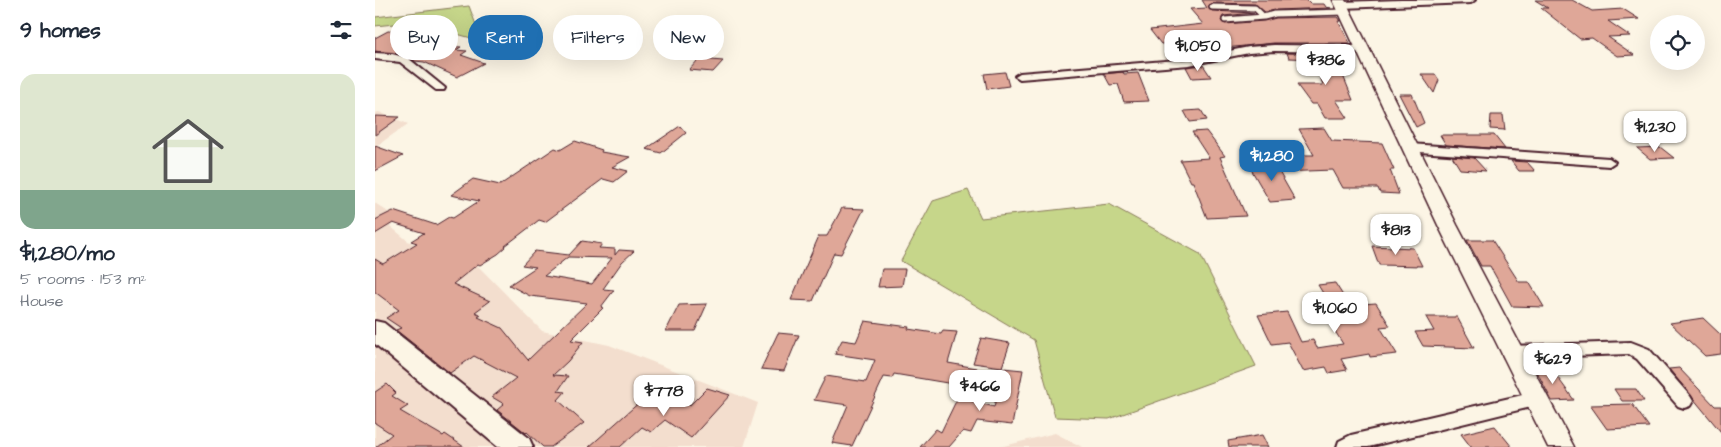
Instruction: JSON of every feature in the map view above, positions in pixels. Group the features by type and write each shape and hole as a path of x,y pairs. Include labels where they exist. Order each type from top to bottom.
{"main road":[{"path":"1341,6 1511,352 1561,447"},
{"path":"375,330 519,447"}],"street":[{"path":"1341,6 1471,0"},
{"path":"1020,76 1189,62 1249,50 1274,48 1361,49"},
{"path":"375,56 404,60 440,88"},
{"path":"1410,148 1609,162"},
{"path":"1511,352 1631,348 1643,354 1684,401"},
{"path":"1346,447 1390,433 1535,398"}],"lane":[{"path":"1225,20 1263,17 1341,6"},
{"path":"1213,7 1255,8 1263,17"}],"shaded area":[{"path":"379,112 408,124 375,147 375,113"},
{"path":"375,203 388,212 402,218 390,226 408,241 433,253 477,265 542,331 609,345 758,403 744,447 520,447 375,329"},
{"path":"375,332 517,447 375,447"},
{"path":"1055,433 1082,447 1000,447"}],"green space":[{"path":"469,6 472,15 468,15 468,37 458,34 458,15 392,15"},
{"path":"390,15 390,24 375,26 375,17"},
{"path":"968,190 981,218 1109,204 1200,254 1256,366 1109,419 1055,417 1034,340 901,261 933,201"}],"building":[{"path":"1202,0 1307,0 1311,4 1324,4 1326,7 1331,8 1265,12 1255,4 1212,3 1208,7 1212,11 1254,13 1223,16 1221,21 1225,24 1264,21 1276,18 1338,17 1341,21 1338,21 1350,43 1274,43 1215,49 1210,41 1161,44 1150,30 1203,24 1190,9 1207,8"},
{"path":"1535,0 1572,0 1592,11 1623,9 1639,19 1608,21 1630,36 1608,37 1634,55 1617,56 1592,38 1580,39 1541,8 1548,8"},
{"path":"390,31 390,53 375,51 375,38"},
{"path":"458,50 467,51 461,55 468,57 468,60 484,63 457,77 424,62 413,60 458,60"},
{"path":"1287,53 1329,54 1339,73 1342,73 1353,100 1336,100 1348,118 1325,118 1317,104 1311,104 1297,85 1323,85 1314,59 1289,58"},
{"path":"698,60 723,61 713,72 689,70"},
{"path":"1203,65 1211,77 1192,78 1186,67"},
{"path":"1005,72 1009,86 987,89 984,74"},
{"path":"1123,72 1124,74 1138,73 1149,101 1124,102 1118,84 1110,85 1104,74"},
{"path":"1421,74 1435,74 1439,80 1434,93"},
{"path":"1399,94 1412,94 1424,123 1416,127"},
{"path":"1201,110 1207,120 1190,122 1184,111"},
{"path":"1491,115 1503,115 1505,130 1490,129"},
{"path":"375,116 400,117 375,135"},
{"path":"680,126 686,133 661,153 646,149"},
{"path":"1324,128 1332,141 1382,143 1394,170 1390,170 1399,194 1380,193 1378,188 1343,188 1333,170 1280,172 1273,160 1287,159 1285,155 1314,155 1299,129"},
{"path":"1206,131 1225,156 1220,157 1246,216 1207,218 1193,182 1191,182 1180,160 1209,158 1192,132"},
{"path":"1440,135 1494,135 1505,149 1446,145"},
{"path":"575,141 602,150 601,152 630,157 612,167 628,171 614,182 603,179 545,222 539,220 505,246 498,254 480,265 478,264 453,284 490,301 475,312 481,315 478,317 502,328 528,360 587,303 530,296 509,285 536,267 522,265 535,251 569,255 582,241 602,244 599,248 615,249 615,255 619,250 634,251 622,262 603,289 614,290 601,307 603,308 571,340 583,342 568,361 553,375 568,376 558,391 565,392 558,400 584,423 551,447 543,447 527,432 497,410 504,404 492,397 516,378 474,356 450,373 396,330 401,328 386,318 399,310 375,292 375,259 383,264 417,243 411,241 424,233 393,223 375,234 375,220 393,211 436,225 449,217 453,218 479,201 451,195 473,179 500,185 555,148 560,150","holes":["568,257 612,258 592,284 544,276"]},
{"path":"375,146 403,156 375,171"},
{"path":"1660,147 1674,158 1650,159 1637,148"},
{"path":"1452,156 1474,158 1486,171 1460,169"},
{"path":"1511,161 1527,162 1535,171 1519,171"},
{"path":"1274,163 1295,200 1270,202 1248,164"},
{"path":"842,208 864,209 841,254 834,253 813,301 791,300 819,236 827,236"},
{"path":"1467,240 1492,240 1519,282 1529,282 1544,307 1512,306 1490,266 1481,266"},
{"path":"1372,246 1413,248 1422,266 1379,265"},
{"path":"882,269 905,269 902,286 878,287"},
{"path":"1335,283 1349,305 1376,303 1390,326 1380,327 1397,354 1370,357 1369,354 1341,359 1347,370 1329,373 1326,367 1303,371 1288,342 1272,344 1258,315 1287,312 1301,342 1313,340 1317,348 1343,344 1328,320 1338,318 1318,285"},
{"path":"707,304 695,331 666,331 679,305"},
{"path":"1426,317 1457,317 1474,348 1423,346 1415,332 1434,331"},
{"path":"1703,318 1721,335 1721,354 1705,356 1670,323"},
{"path":"865,321 909,327 908,329 941,334 943,331 957,332 948,363 977,368 971,387 894,374 892,378 884,377 852,446 832,443 848,405 814,400 826,376 866,382 875,360 835,354 842,340 856,342"},
{"path":"778,333 799,335 784,371 761,369"},
{"path":"981,338 1010,343 1002,367 973,363"},
{"path":"1550,367 1574,400 1552,401 1535,368"},
{"path":"1003,368 1023,370 1012,425 977,421 971,433 963,431 949,447 920,447 936,429 941,432 958,397 994,407"},
{"path":"1679,368 1715,406 1721,406 1721,432 1669,369"},
{"path":"387,384 396,393 392,396 408,406 400,411 443,436 445,434 464,447 376,447 392,434 375,423 375,392"},
{"path":"707,388 730,395 691,438 665,420 651,432 642,427 620,447 589,447 642,400 653,406 669,392 690,405"},
{"path":"1614,389 1636,389 1644,401 1622,401"},
{"path":"1632,404 1649,427 1607,429 1590,405"},
{"path":"1495,426 1512,447 1471,447 1461,434"},
{"path":"1262,435 1268,447 1229,447 1228,441"}]}
